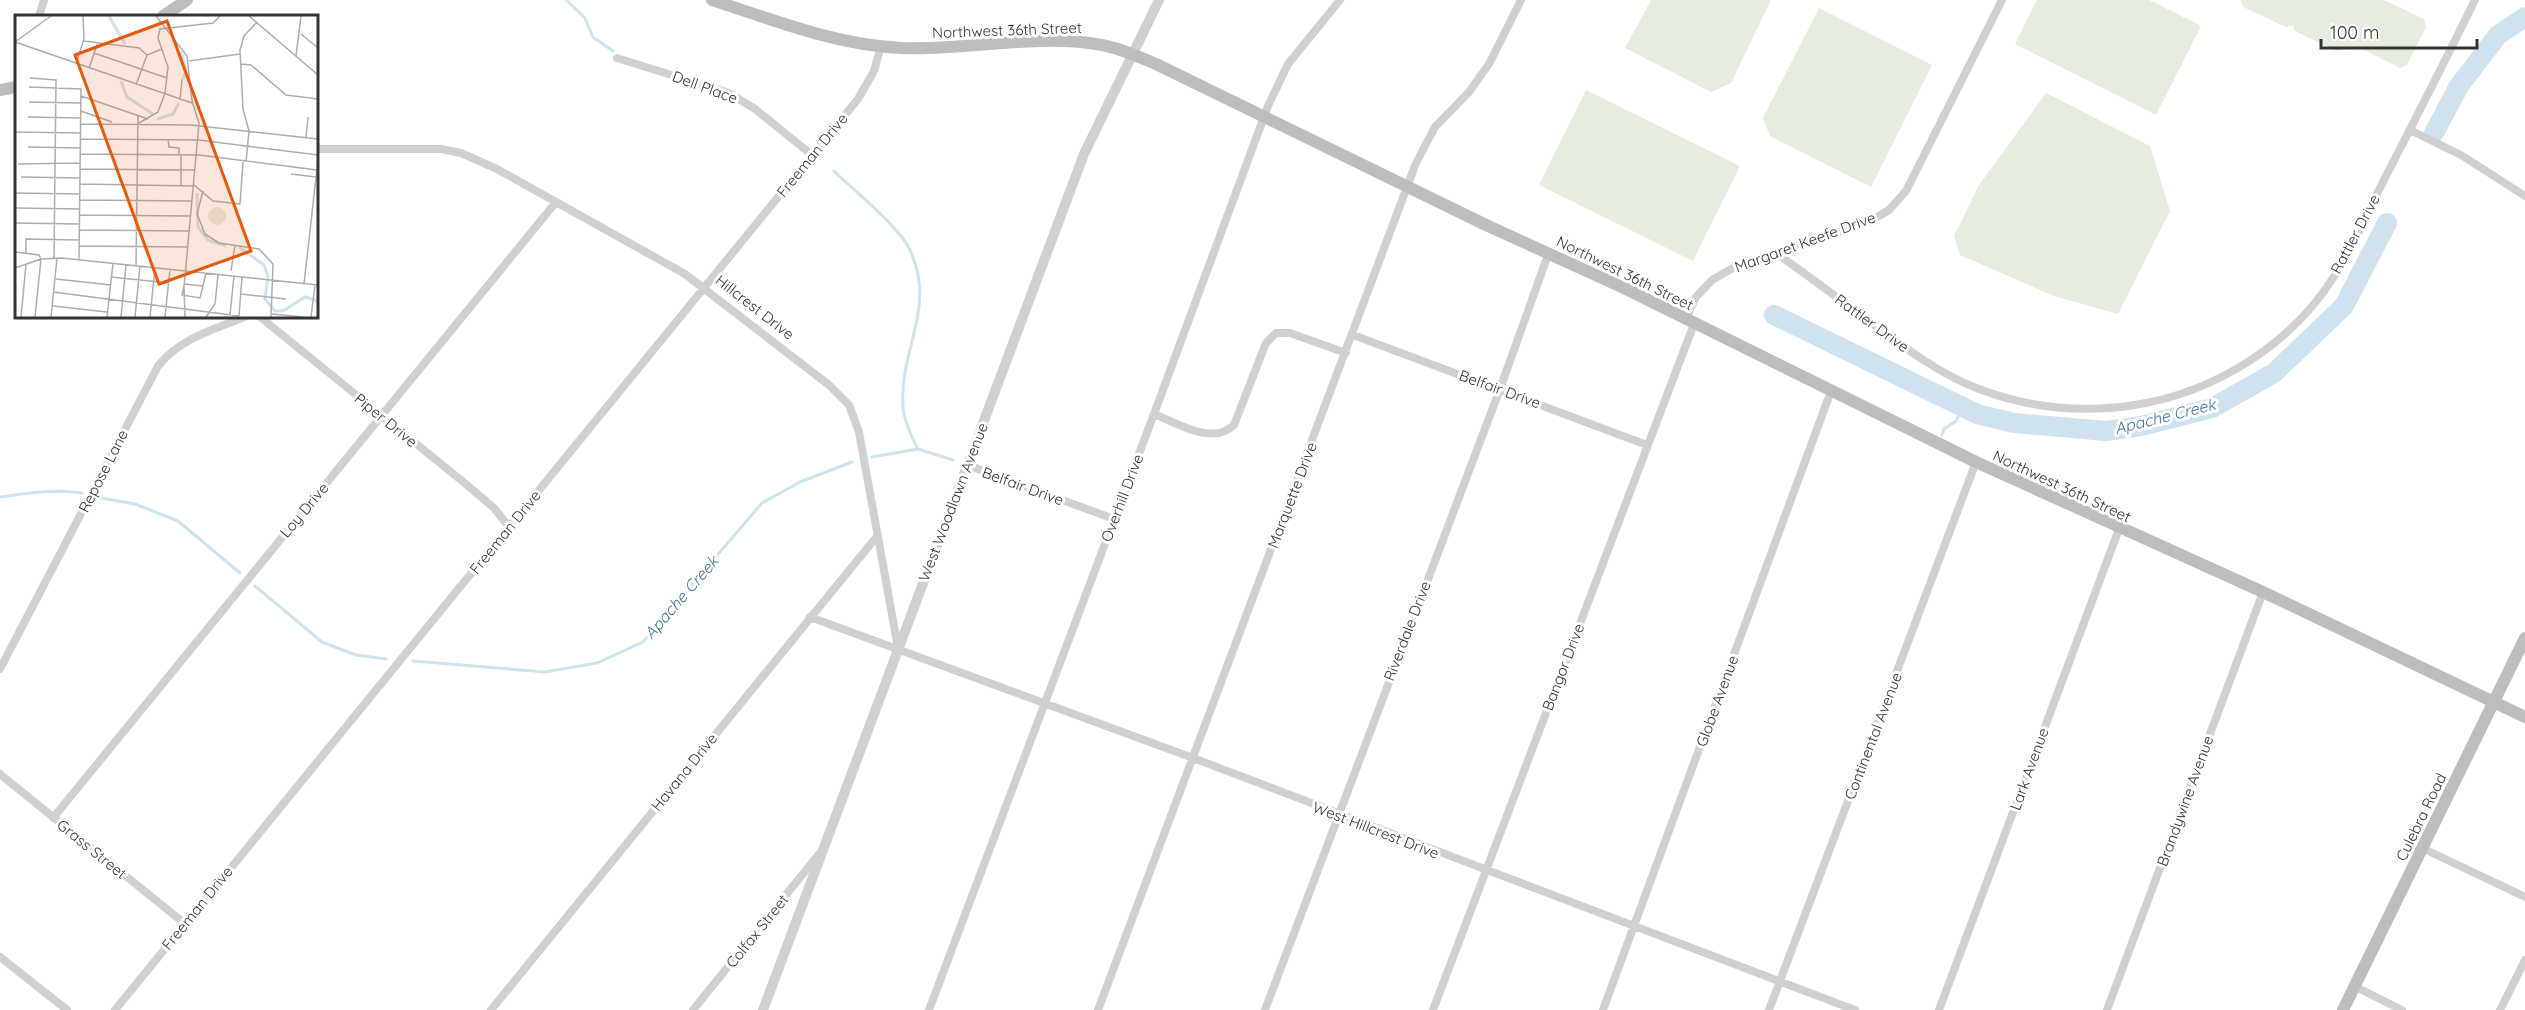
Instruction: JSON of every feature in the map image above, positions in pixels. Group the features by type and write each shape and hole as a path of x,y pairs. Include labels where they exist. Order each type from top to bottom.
{"main road":[{"path":"164,15 187,0"},
{"name":"Northwest 36th Street","path":"712,0 811,32 881,46 929,47 1071,41 1099,44 1156,64 1406,186 1548,252 1976,462 2263,592 2525,717"},
{"path":"0,90 15,87"},
{"name":"Culebra Road","path":"2343,1010 2525,638"}],"street":[{"path":"39,15 44,0"},
{"name":"West Woodlawn Avenue","path":"763,1010 1084,154 1160,0"},
{"name":"Overhill Drive","path":"929,1010 1264,116 1288,64 1340,0"},
{"name":"Marquette Drive","path":"1098,1010 1353,335 1406,186 1436,127 1469,92 1489,64 1521,0"},
{"name":"Margaret Keefe Drive","path":"1690,322 1696,297 1712,280 1733,268 1869,222 1889,210 1906,191 2002,0"},
{"name":"Rattler Drive","path":"1776,253 1922,360 1978,389 2022,402 2076,410 2110,409 2163,400 2205,385 2241,368 2272,344 2302,316 2335,276 2475,0"},
{"name":"Freeman Drive","path":"115,1010 706,288 812,155 862,92 874,71 881,46"},
{"name":"Dell Place","path":"617,58 729,93 755,109 812,155"},
{"path":"2410,130 2461,155 2525,196"},
{"name":"Hillcrest Drive","path":"318,149 450,150 497,169 685,274 814,372 849,405 859,432 898,648"},
{"name":"Loy Drive","path":"53,818 556,202"},
{"name":"Riverdale Drive","path":"1265,1010 1500,389 1548,252"},
{"name":"Repose Lane","path":"0,669 158,366 169,353 196,336 242,318"},
{"name":"Piper Drive","path":"261,318 494,508 509,527"},
{"name":"Bangor Drive","path":"1433,1010 1647,445 1690,322"},
{"path":"1154,414 1210,435 1230,430 1266,343 1276,333 1290,333 1346,353"},
{"name":"Belfair Drive","path":"1353,335 1647,445"},
{"name":"Globe Avenue","path":"1603,1010 1831,391"},
{"name":"Continental Avenue","path":"1770,1010 1976,462"},
{"name":"Belfair Drive","path":"967,465 1114,519"},
{"name":"Lark Avenue","path":"1939,1010 2119,528"},
{"name":"Havana Drive","path":"491,1010 878,535"},
{"name":"Brandywine Avenue","path":"2107,1010 2263,592"},
{"path":"810,617 898,648"},
{"name":"West Hillcrest Drive","path":"898,648 1485,872 1855,1010"},
{"name":"Grass Street","path":"0,774 184,923"},
{"path":"2422,848 2525,897"},
{"name":"Colfax Street","path":"693,1010 822,851"},
{"path":"0,957 67,1010"},
{"path":"2500,1010 2525,960"},
{"path":"2354,986 2402,1010"}],"shaded area":[{"path":"1651,0 1771,0 1731,83 1711,92 1625,48"},
{"path":"2037,0 2149,0 2201,26 2156,115 2015,44"},
{"path":"2241,0 2384,0 2424,19 2426,27 2407,65 2400,68 2358,47 2336,51 2295,31 2293,25 2286,27 2243,7"},
{"path":"1819,8 1932,65 1871,187 1770,136 1763,118"},
{"path":"1586,90 1740,166 1693,261 1539,185"},
{"path":"2046,93 2150,146 2170,211 2118,314 2054,296 1960,255 1954,236 1979,185"}],"waterway":[{"path":"566,0 585,18 593,37 613,51"},
{"name":"Apache Creek","path":"2434,133 2459,86 2498,35 2525,17"},
{"path":"834,171 896,230 910,250 917,271 920,291 919,310 906,366 903,406 908,428 918,449"},
{"name":"Apache Creek","path":"1774,315 1977,414 2014,423 2106,431 2141,426 2212,408 2274,373 2344,306 2387,223"},
{"path":"1942,435 1944,429 1956,421 1963,407"},
{"name":"Apache Creek","path":"872,457 918,449 953,460"},
{"name":"Apache Creek","path":"413,661 545,672 597,663 643,642 762,503 800,482 852,462"},
{"name":"Apache Creek","path":"0,497 51,491 82,493"},
{"name":"Apache Creek","path":"101,498 135,504 178,521 240,573"},
{"name":"Apache Creek","path":"255,586 322,642 356,655 386,659"}]}
